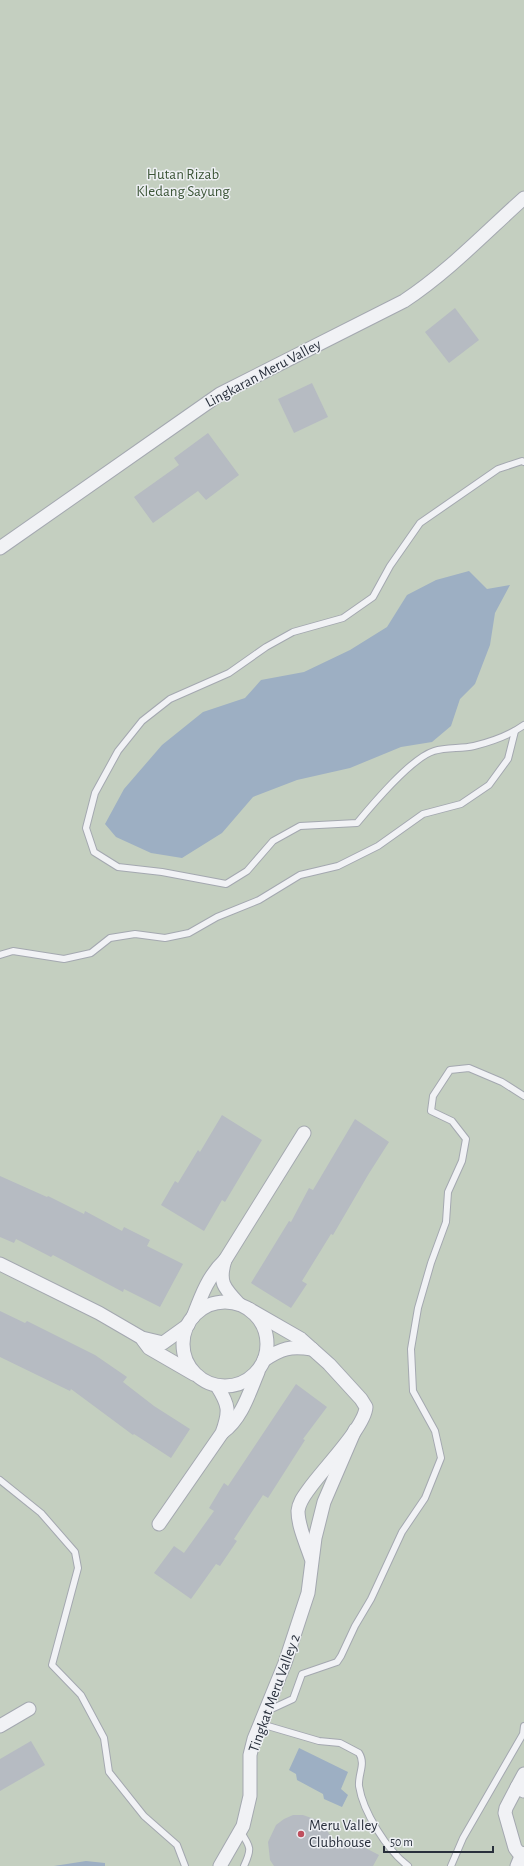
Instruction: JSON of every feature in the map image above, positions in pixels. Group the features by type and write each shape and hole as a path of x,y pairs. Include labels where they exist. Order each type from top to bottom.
{"street":[{"name":"Lingkaran Meru Valley","path":"0,548 220,394 319,342 404,301 422,289 524,198"},
{"path":"198,1377 191,1369 184,1353 184,1336 208,1280 215,1269 225,1260 304,1133"},
{"path":"222,1433 231,1426 244,1408 267,1349 267,1338 264,1327 258,1317 244,1307 226,1290 223,1284 222,1271 225,1260"},
{"path":"0,1264 99,1313 142,1338 164,1343 190,1322 199,1311 213,1304 228,1302 244,1307 301,1339 329,1364 365,1403 366,1407 364,1415 355,1430 319,1474 299,1506 299,1519 313,1563"},
{"path":"142,1338 149,1348 198,1377 217,1386 240,1384 251,1378 262,1365 281,1349 297,1347 312,1348"},
{"path":"159,1524 222,1433 226,1422 228,1405 217,1386"},
{"name":"Tingkat Meru Valley 2","path":"220,1866 240,1831 248,1811 250,1796 250,1755 298,1627 308,1593 318,1521 324,1502 355,1430"},
{"path":"0,1726 29,1709"},
{"path":"517,1866 523,1854 515,1848 505,1813 508,1802 520,1789 524,1774"}],"lane":[{"path":"524,462 522,461 498,469 420,523 390,566 373,597 342,618 293,632 266,647 229,673 170,699 142,721 118,751 95,793 86,828 94,852 118,866 162,872 226,884 247,871 273,841 300,826 357,824 380,795 413,764 433,751 473,746 515,731 524,725"},
{"path":"0,955 13,951 64,959 91,953 110,938 135,934 165,938 189,933 218,917 259,900 300,875 338,866 378,846 423,814 461,804 489,785 508,759 515,731"},
{"path":"263,1718 293,1699 302,1674 337,1662 355,1626 371,1599 402,1532 425,1498 441,1458 435,1431 413,1392 410,1349 418,1308 431,1263 446,1222 448,1192 462,1161 466,1139 452,1121 431,1111 433,1096 450,1070 469,1068 502,1082 524,1096"},
{"path":"0,1480 41,1513 75,1552 78,1568 52,1665 81,1695 104,1738 109,1772 144,1816 177,1845 185,1866"},
{"path":"263,1718 319,1741 340,1743 359,1753 363,1763 360,1786 367,1811 393,1852 408,1866"},
{"path":"451,1866 463,1838 523,1734 524,1726"},
{"path":"240,1831 250,1848 250,1854 244,1866"}],"green space":[{"name":"Hutan Rizab Kledang Sayung","path":"0,0 524,0 524,1866 0,1866"}],"water":[{"path":"469,571 487,589 510,585 495,613 490,645 475,684 460,699 451,726 432,742 401,747 350,768 297,780 253,797 222,833 182,858 151,853 116,837 105,824 124,789 162,745 203,712 245,698 261,680 304,672 350,650 387,627 407,595 436,580"},
{"path":"299,1748 348,1772 341,1789 348,1795 342,1807 324,1799 323,1794 297,1780 296,1774 289,1770"},
{"path":"86,1861 105,1863 105,1866 54,1866"}],"building":[{"path":"455,308 479,340 449,363 425,332"},
{"path":"312,383 328,417 294,433 278,399"},
{"path":"208,433 239,475 206,500 198,491 153,523 134,497 179,465 174,458"},
{"path":"222,1115 262,1140 225,1202 222,1200 204,1231 161,1205 175,1181 178,1183 198,1150 200,1152"},
{"path":"355,1119 389,1142 333,1235 331,1234 302,1281 307,1284 291,1308 251,1283 289,1221 291,1222 309,1188 313,1190"},
{"path":"0,1176 47,1197 48,1196 84,1214 85,1211 122,1231 124,1227 150,1240 147,1246 183,1264 160,1307 124,1289 123,1292 53,1255 51,1257 16,1239 14,1243 0,1237"},
{"path":"0,1311 25,1323 27,1321 95,1355 127,1377 123,1382 154,1406 190,1429 171,1458 134,1434 133,1435 71,1389 70,1391 0,1357"},
{"path":"296,1384 327,1407 303,1439 305,1440 268,1498 263,1495 234,1539 237,1541 220,1566 216,1564 191,1599 154,1573 174,1546 184,1553 214,1511 209,1508 224,1483 228,1486"},
{"path":"31,1741 45,1765 0,1791 0,1759"},
{"name":"Meru Valley Clubhouse","path":"293,1815 303,1815 320,1821 334,1841 348,1849 352,1841 379,1855 373,1866 274,1866 270,1860 268,1842 276,1825"}],"place":[{"name":"Meru Valley Clubhouse","path":"301,1834"}]}
